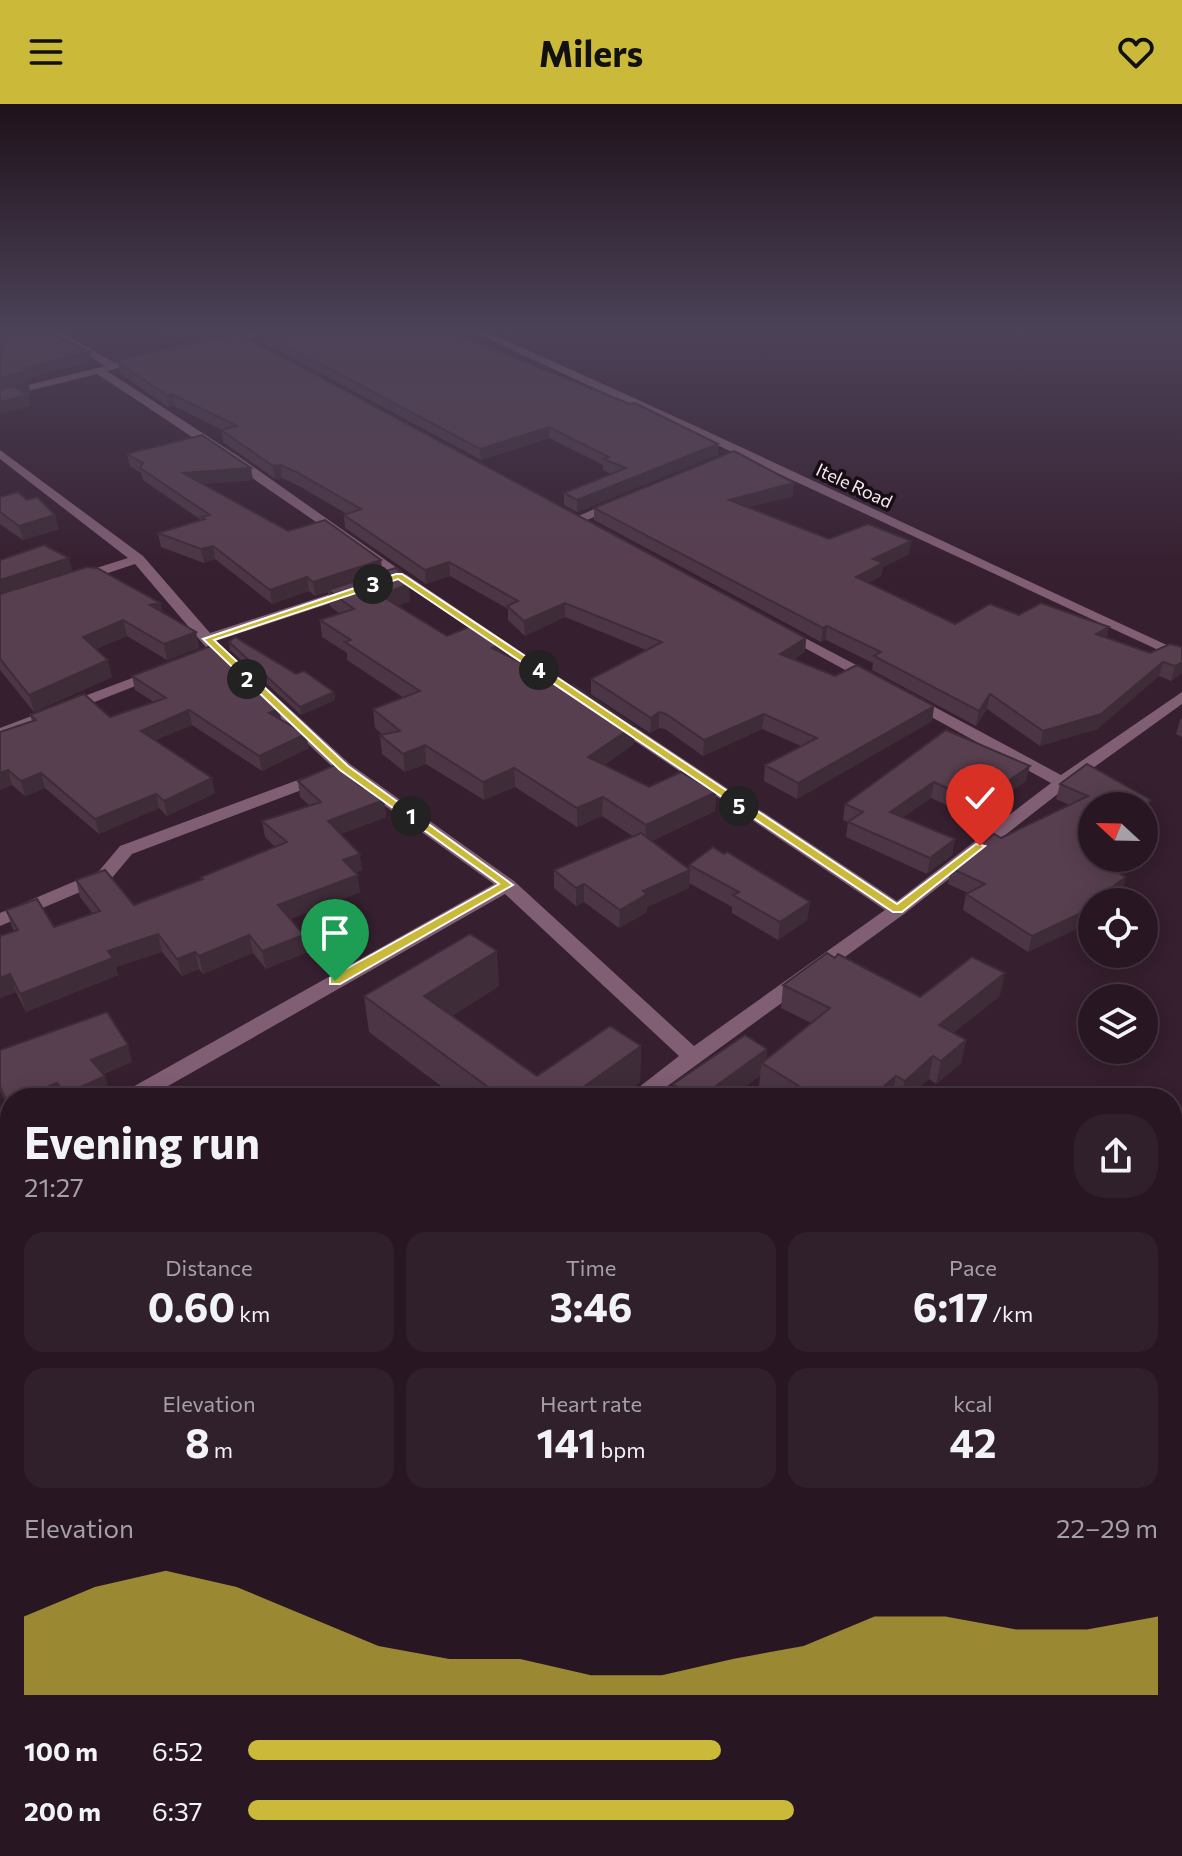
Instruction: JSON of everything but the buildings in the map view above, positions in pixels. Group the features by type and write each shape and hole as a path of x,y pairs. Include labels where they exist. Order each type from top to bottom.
{"street":[{"path":"163,409 234,458 391,578 597,709 897,910"},
{"name":"Itele Road","path":"652,409 1182,657"},
{"path":"0,453 138,559 208,648 344,768 507,885 692,1056"},
{"path":"729,459 742,453"},
{"path":"591,526 571,515 633,497"},
{"path":"55,586 138,559"},
{"path":"208,648 369,586"},
{"path":"768,622 889,688"},
{"path":"0,734 174,666"},
{"path":"902,695 1062,782"},
{"path":"649,1088 897,910 1062,782 1182,697"},
{"path":"0,920 105,875 126,850 344,768"},
{"path":"148,1088 507,885"}],"route":[{"path":"335,981 507,885 344,768 207,639 399,576 897,910 980,846"}]}
